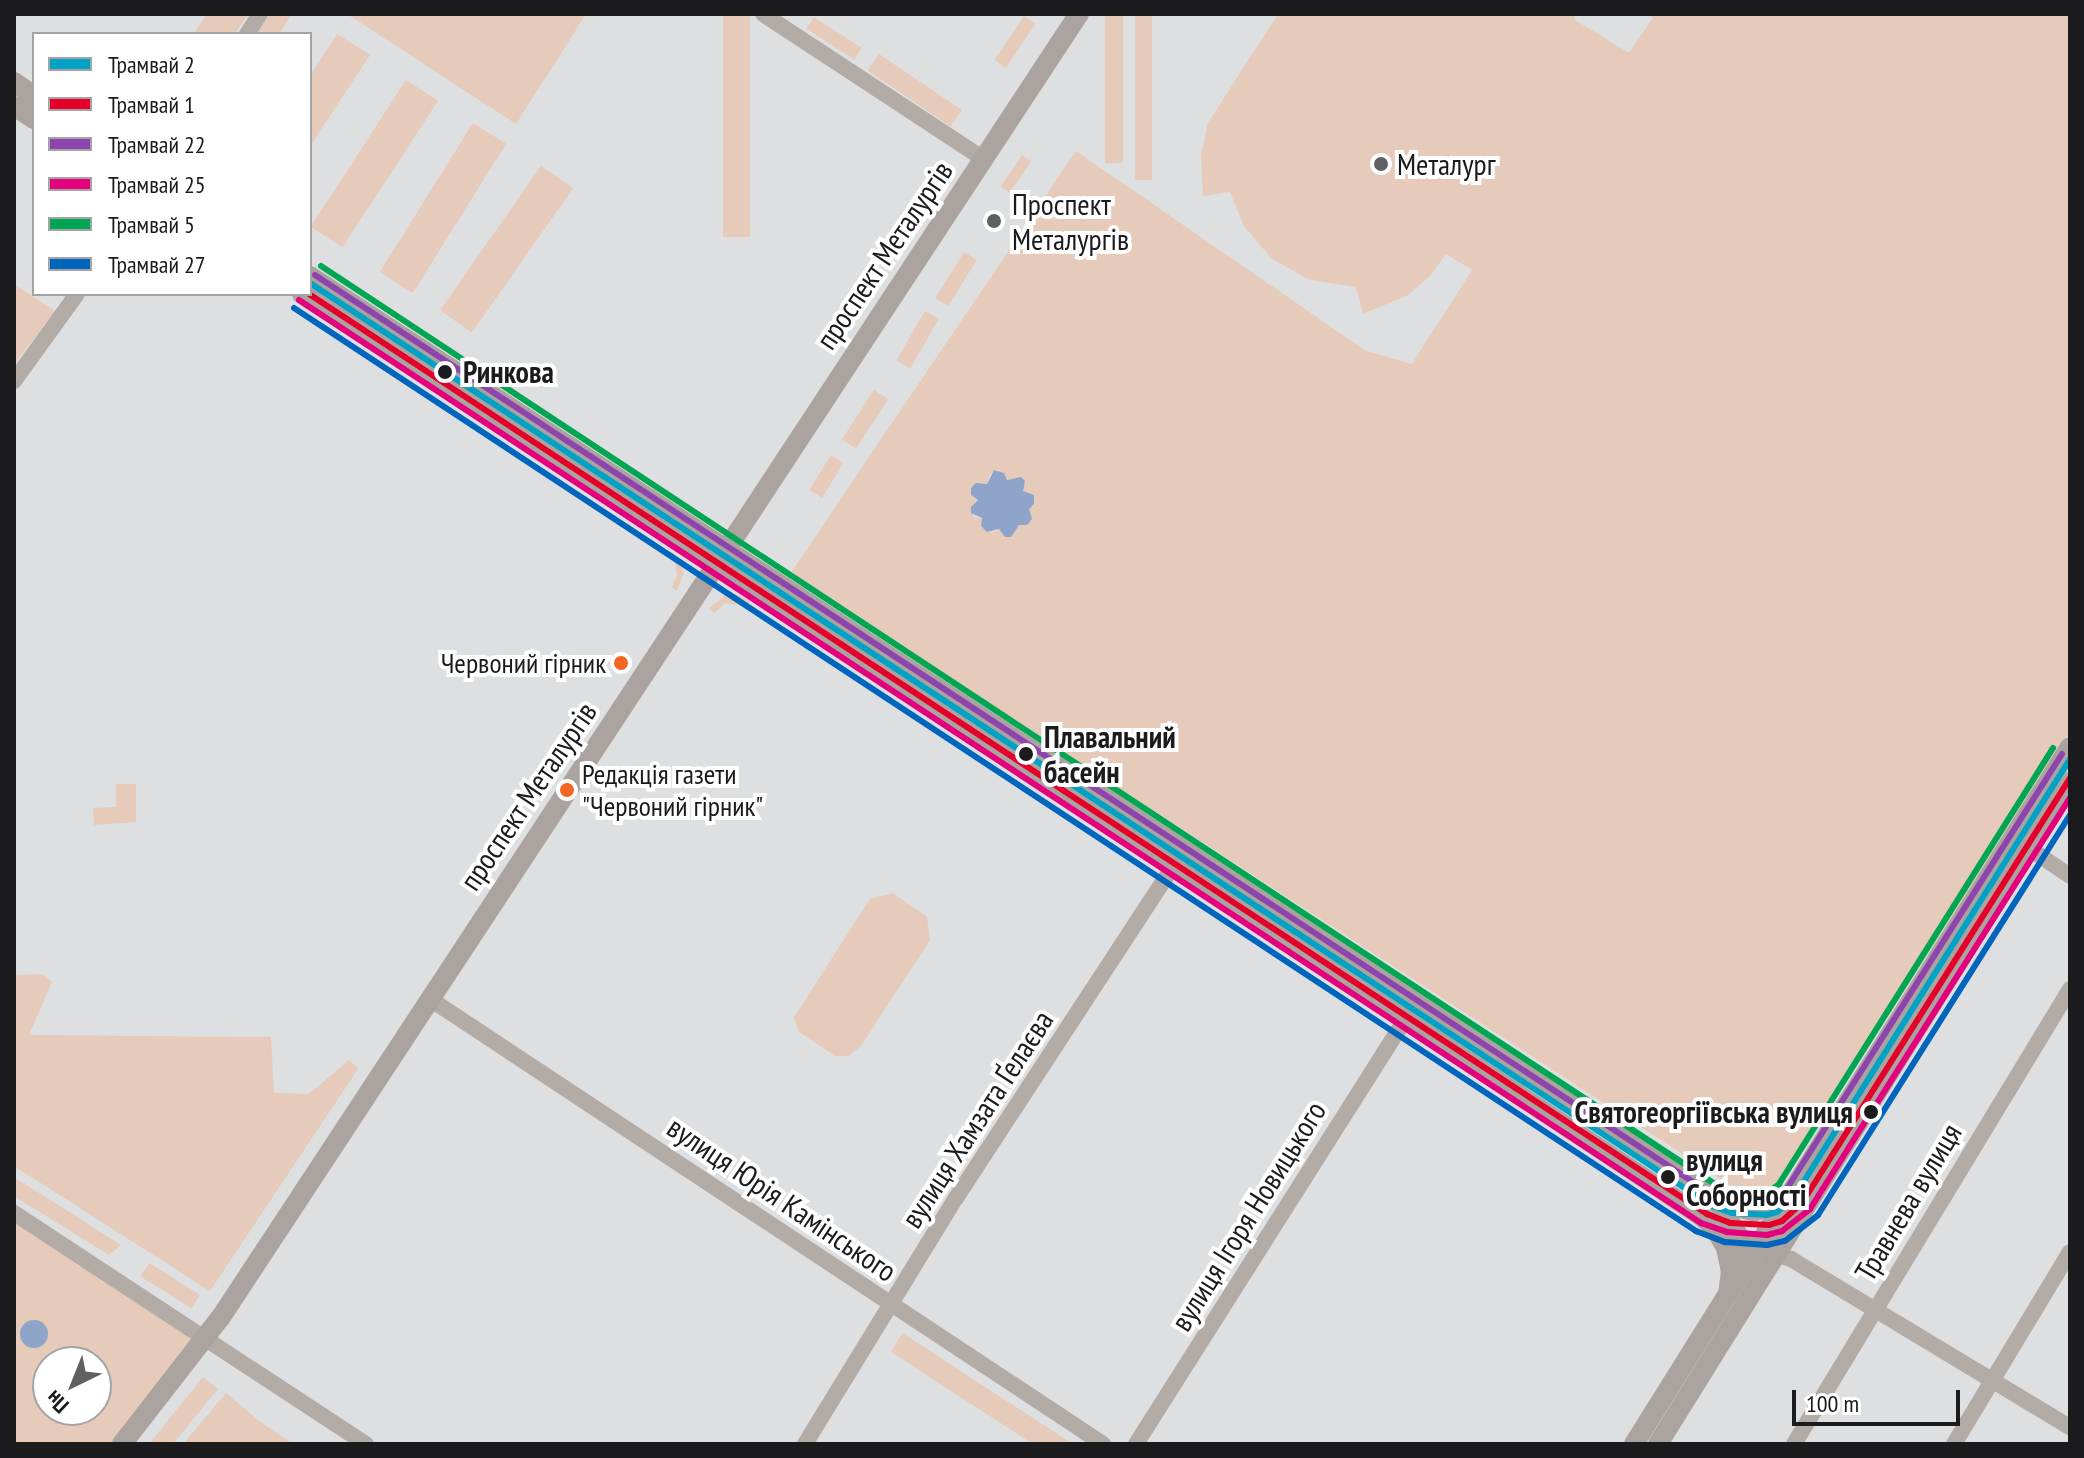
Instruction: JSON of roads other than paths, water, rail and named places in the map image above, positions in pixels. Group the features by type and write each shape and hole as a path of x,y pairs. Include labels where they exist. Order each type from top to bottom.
{"main road":[{"name":"проспект Металургів","path":"122,1444 206,1338 1079,14"},
{"path":"14,82 32,95"},
{"path":"14,106 32,118"},
{"path":"312,277 1173,867 1700,1215 1714,1227 1726,1248 1736,1299"},
{"path":"305,296 721,556 1712,1197 1732,1208 1754,1211 1794,1203"},
{"path":"1700,1215 1735,1227 1768,1227 1783,1223 2021,843 2070,747"},
{"path":"2021,843 2070,782"},
{"path":"1712,1197 1735,1227 1747,1262"},
{"path":"1634,1444 1736,1299 1774,1254 1794,1203"},
{"path":"1658,1444 1736,1299 1747,1262 1768,1227"}],"street":[{"path":"248,32 260,14"},
{"path":"763,14 984,159"},
{"path":"14,381 76,296"},
{"path":"2021,843 2070,876"},
{"name":"вулиця Хамзата Ґелаєва","path":"805,1444 956,1198 1173,867"},
{"name":"Травнева вулиця","path":"1794,1444 2070,989"},
{"name":"вулиця Юрія Камінського","path":"430,999 1103,1444"},
{"name":"вулиця Ігоря Новицького","path":"1136,1444 1406,1018"},
{"path":"14,1213 366,1444"},
{"path":"1954,1444 2070,1252"},
{"path":"1774,1254 1791,1259 2070,1427"}],"water":[{"path":"994,470 1004,473 1007,480 1021,477 1025,481 1023,491 1034,495 1034,504 1029,509 1032,519 1027,525 1019,525 1011,537 1005,537 999,529 987,532 981,526 982,518 971,513 971,507 978,500 971,495 971,488 976,483 987,484"},
{"path":"29,1321 39,1321 47,1329 47,1339 41,1346 29,1347 21,1339 21,1329"}],"tram line":[{"name":"5","path":"321,266 1721,1188 1736,1193 1764,1195 1779,1184 2053,748"},
{"name":"22","path":"315,275 1716,1197 1734,1203 1765,1205 1786,1190 2062,754"},
{"name":"2","path":"312,284 1712,1206 1732,1213 1766,1215 1777,1212 1794,1197 2070,759"},
{"name":"1","path":"312,296 1707,1214 1730,1223 1769,1225 1782,1221 1802,1203 2070,778"},
{"name":"25","path":"299,300 1701,1223 1727,1232 1767,1235 1782,1231 1810,1209 2070,797"},
{"name":"27","path":"294,308 1696,1231 1725,1242 1767,1245 1785,1241 1818,1215 2070,815"}],"place":[{"name":"Металург","path":"1381,164"},
{"name":"Проспект Металургів","path":"994,221"},
{"name":"Ринкова","path":"445,372"},
{"name":"Червоний гірник","path":"621,663"},
{"name":"Плавальний басейн","path":"1026,754"},
{"name":"Редакція газети \"Червоний гірник\"","path":"567,790"},
{"name":"Святогеоргіївська вулиця","path":"1871,1112"},
{"name":"вулиця Соборності","path":"1668,1177"}]}
